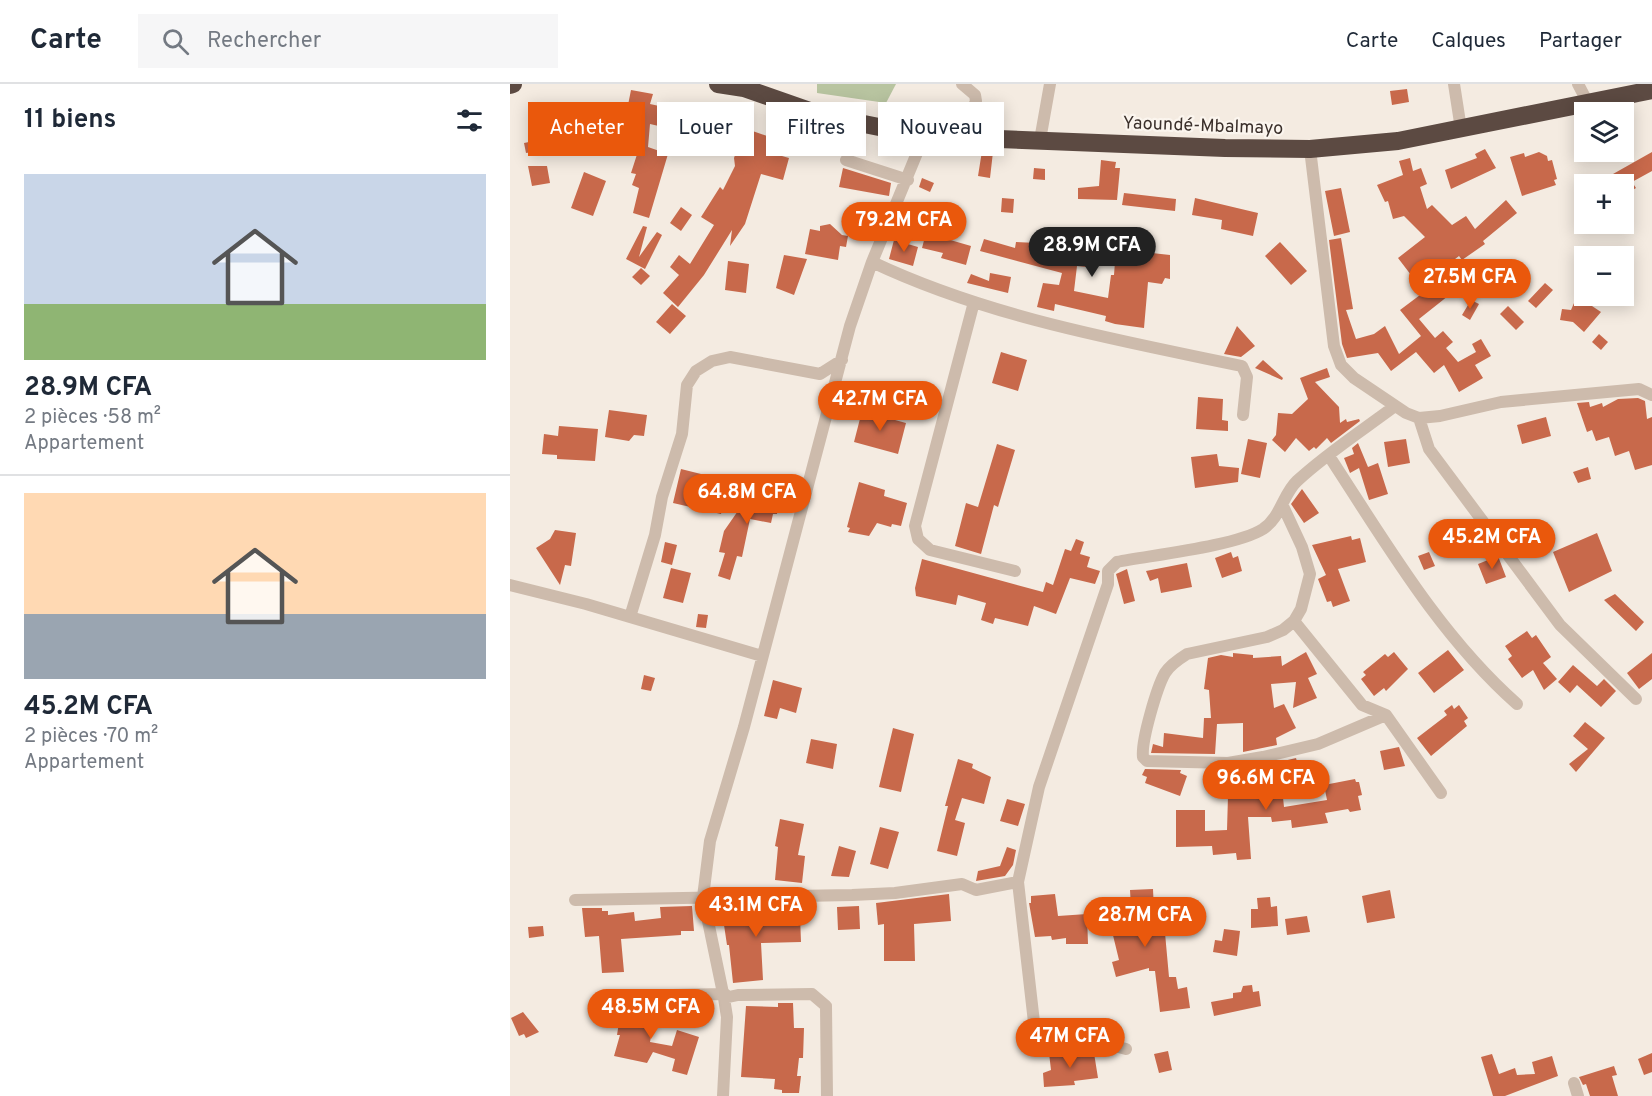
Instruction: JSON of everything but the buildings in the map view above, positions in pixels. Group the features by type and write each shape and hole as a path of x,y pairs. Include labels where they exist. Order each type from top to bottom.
{"highway":[{"name":"Yaoundé-Mbalmayo","path":"719,84 744,88 824,116 878,127"},
{"name":"Yaoundé-Mbalmayo","path":"1593,102 1652,90"},
{"name":"Yaoundé-Mbalmayo","path":"1004,139 1310,149 1398,141 1574,106"}],"street":[{"path":"962,84 975,95 976,102"},
{"path":"1040,140 1050,84"},
{"path":"1454,84 1461,129"},
{"path":"1578,84 1587,102"},
{"path":"1310,149 1338,356 1341,365 1354,378 1395,406 1419,418 1512,401 1639,389 1652,395"},
{"path":"723,1096 727,1017 703,897 710,841 842,360 872,262 917,156"},
{"path":"846,160 908,180"},
{"path":"872,262 942,292 974,302 1119,340 1242,366 1247,377 1243,415"},
{"path":"974,302 915,526 918,539 930,550 1015,571"},
{"path":"630,617 655,535 662,497 682,434 687,385 696,371 712,361 730,357 820,374 842,360"},
{"path":"1125,1049 1100,1042 1048,1045 1039,1039 1035,1031 1018,882 1039,787 1108,584 1108,571 1117,562 1253,534 1275,518 1296,482 1395,406"},
{"path":"1419,418 1429,449 1560,625 1636,699"},
{"path":"1329,456 1414,584 1462,649 1490,680 1517,704"},
{"path":"1282,504 1302,547 1310,574 1301,609 1294,621 1283,630 1267,637 1187,654 1176,661 1165,673 1156,698 1143,757 1147,761 1228,763 1318,744 1386,715"},
{"path":"510,585 762,656"},
{"path":"1294,621 1362,705 1386,715 1441,793"},
{"path":"575,900 895,893 962,884 976,890 1018,882"},
{"path":"621,996 812,994 826,1006 827,1096"},
{"path":"1574,1083 1578,1096"}],"green space":[{"path":"817,84 896,84 887,102 817,93"}]}
